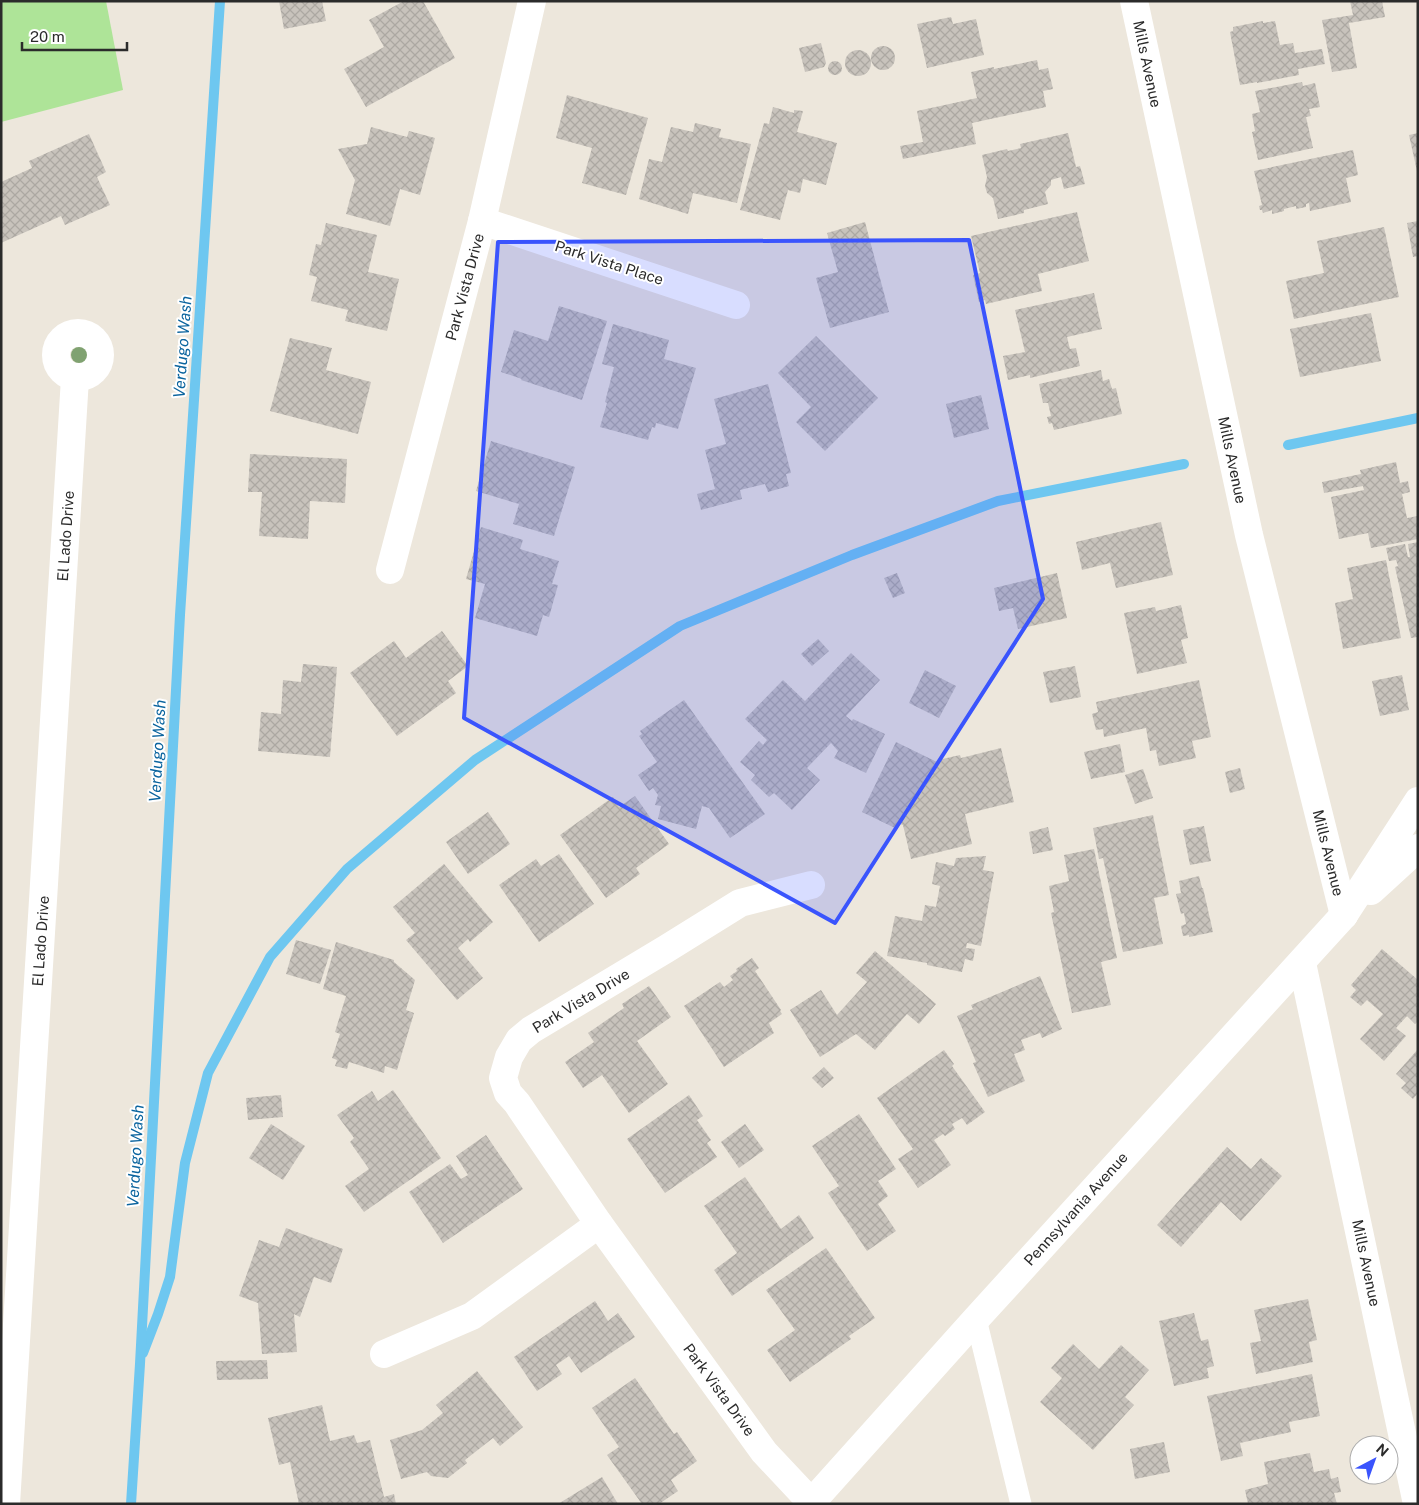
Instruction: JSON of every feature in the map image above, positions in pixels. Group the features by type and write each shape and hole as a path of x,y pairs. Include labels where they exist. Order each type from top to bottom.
{"street":[{"name":"Park Vista Drive","path":"390,570 482,221 532,1"},
{"name":"Mills Avenue","path":"1134,1 1248,535 1344,915"},
{"name":"Park Vista Place","path":"482,221 736,305"},
{"name":"El Lado Drive","path":"6,1504 75,378"},
{"name":"Pennsylvania Avenue","path":"1344,915 1418,801"},
{"name":"Pennsylvania Avenue","path":"811,1503 1344,915 1418,848"},
{"name":"Park Vista Drive","path":"811,885 740,903 666,950 531,1030 519,1040 509,1057 504,1078 508,1093 518,1103 599,1224 764,1452 811,1503"},
{"name":"Mills Avenue","path":"1302,963 1417,1504"},
{"path":"384,1354 472,1316 599,1224"}],"lane":[{"path":"976,1319 1021,1504"}],"highlighted area":[{"path":"969,240 1043,599 835,923 464,718 498,242"}],"green space":[{"path":"1,1 106,1 123,90 1,122"}],"building":[{"path":"279,1 322,1 326,21 284,29"},
{"path":"404,1 423,1 455,58 366,107 344,69 384,47 369,20"},
{"path":"1350,1 1382,1 1385,17 1349,23 1357,68 1332,72 1322,20 1353,15"},
{"path":"951,17 953,24 976,19 984,55 927,68 917,24"},
{"path":"1263,21 1263,23 1275,21 1280,45 1293,43 1295,53 1322,49 1325,64 1298,69 1299,75 1240,85 1230,32 1233,31 1233,27"},
{"path":"821,43 826,63 824,67 805,72 799,48"},
{"path":"883,46 892,49 895,58 892,67 883,70 874,67 871,58 874,49"},
{"path":"858,50 867,54 871,63 867,72 858,76 849,72 845,63 849,54"},
{"path":"1037,60 1039,70 1048,68 1053,89 1043,91 1046,107 972,123 976,144 903,159 900,146 923,142 917,111 977,98 971,72"},
{"path":"835,61 840,63 842,68 840,73 835,75 830,73 828,68 830,63"},
{"path":"1302,82 1303,86 1315,83 1320,107 1309,109 1311,116 1306,117 1313,148 1258,160 1252,132 1255,131 1252,114 1260,112 1255,91"},
{"path":"567,95 648,118 626,195 582,183 592,148 556,138"},
{"path":"773,107 794,113 794,110 803,111 797,132 837,143 826,185 803,179 800,193 788,190 780,220 740,210 764,123 769,124"},
{"path":"695,123 721,129 719,137 751,144 737,203 693,193 688,214 639,199 649,159 662,162 671,127 693,132"},
{"path":"371,127 407,137 409,131 435,138 420,195 400,189 390,226 346,214 355,180 338,149 367,144"},
{"path":"1068,133 1076,167 1080,166 1085,184 1064,189 1061,177 1051,180 1051,185 1045,192 1048,204 1024,210 1024,213 998,219 993,198 987,193 985,186 987,177 982,155 1021,148 1020,144"},
{"path":"1418,133 1418,171 1417,171 1409,135"},
{"path":"89,134 106,172 97,177 110,205 65,225 61,216 1,243 1,182 32,168 29,161"},
{"path":"1353,150 1358,175 1346,178 1351,202 1310,211 1309,203 1306,204 1306,207 1296,209 1296,206 1272,214 1272,210 1263,213 1260,210 1259,206 1262,205 1254,171"},
{"path":"1077,212 1089,261 1038,274 1042,291 986,304 985,300 979,302 973,275 980,273 971,236"},
{"path":"1418,221 1418,256 1413,257 1407,223"},
{"path":"865,222 889,312 830,328 816,278 838,272 827,233"},
{"path":"326,223 377,235 368,272 399,279 387,331 345,321 348,310 311,301 317,277 309,275 316,244 321,245"},
{"path":"1384,227 1399,297 1294,319 1286,281 1324,273 1317,241"},
{"path":"1094,293 1102,329 1067,337 1070,349 1076,348 1080,366 1030,378 1030,375 1008,380 1003,356 1025,352 1015,310"},
{"path":"559,306 607,321 582,400 501,372 514,330 548,341"},
{"path":"1371,313 1381,361 1300,377 1290,329"},
{"path":"613,324 669,340 664,359 696,368 678,429 656,423 655,428 652,427 648,440 600,427 614,367 602,364"},
{"path":"816,336 878,398 825,451 796,422 811,407 778,373"},
{"path":"290,338 332,348 326,370 371,382 358,434 270,411"},
{"path":"1101,370 1103,381 1109,379 1112,389 1116,388 1122,414 1054,430 1052,423 1049,424 1047,417 1051,416 1048,403 1043,403 1039,384"},
{"path":"768,384 791,473 786,474 789,486 768,492 765,484 740,490 742,499 701,510 697,494 715,489 705,450 726,444 714,399"},
{"path":"981,395 989,429 954,438 946,404"},
{"path":"491,441 575,467 554,536 513,524 519,504 476,491"},
{"path":"250,454 347,459 345,503 310,501 308,539 259,536 262,492 248,492"},
{"path":"1396,462 1400,483 1408,481 1410,492 1402,494 1407,518 1418,516 1418,539 1371,548 1368,533 1339,539 1331,497 1364,490 1363,486 1324,493 1322,482 1361,474 1360,470"},
{"path":"1161,522 1173,575 1116,588 1110,563 1082,570 1076,542"},
{"path":"481,527 523,540 520,549 559,561 552,584 558,585 549,617 543,615 537,636 475,618 485,584 466,579"},
{"path":"1418,542 1418,637 1411,638 1395,567 1398,566 1396,560 1389,561 1386,548 1405,544 1408,557 1410,557 1408,544"},
{"path":"1386,560 1401,638 1343,649 1335,603 1353,599 1347,568"},
{"path":"897,573 905,593 893,598 884,578"},
{"path":"1057,573 1067,618 1018,629 1013,608 999,611 994,588"},
{"path":"1181,605 1188,638 1181,640 1187,663 1137,674 1124,613 1155,607 1156,611"},
{"path":"442,631 468,666 448,681 456,693 397,736 350,673 394,641 406,658"},
{"path":"818,639 829,651 812,666 801,654"},
{"path":"851,653 880,680 846,716 852,721 853,719 885,734 866,773 834,758 838,751 831,743 807,768 820,780 792,810 774,793 769,797 751,780 755,775 740,762 759,741 763,745 767,740 745,719 783,680 805,701"},
{"path":"303,664 337,667 330,757 258,751 261,712 281,714 283,680 301,682"},
{"path":"1075,666 1081,697 1050,703 1043,672"},
{"path":"925,670 956,686 939,718 909,703"},
{"path":"1402,675 1409,710 1380,716 1372,681"},
{"path":"1199,680 1211,737 1192,741 1196,758 1159,766 1156,750 1150,751 1146,728 1104,737 1103,729 1096,730 1092,714 1098,712 1096,702"},
{"path":"684,700 765,814 730,838 709,808 702,806 696,829 658,819 661,806 655,805 658,795 653,788 649,791 638,775 657,762 639,736 642,734 640,731"},
{"path":"896,742 939,763 938,760 960,755 961,758 1001,748 1014,802 965,814 972,844 911,859 903,825 900,824 897,829 862,812"},
{"path":"1120,744 1125,772 1091,779 1084,752"},
{"path":"1240,768 1245,789 1230,793 1225,772"},
{"path":"1143,769 1153,798 1135,804 1125,775"},
{"path":"635,796 669,844 636,868 640,874 606,898 560,835 613,797 619,807"},
{"path":"488,812 510,844 468,874 446,842"},
{"path":"1153,815 1169,895 1154,898 1163,944 1123,952 1103,858 1099,859 1093,828"},
{"path":"1204,826 1211,861 1190,865 1183,830"},
{"path":"1048,827 1053,850 1033,854 1029,832"},
{"path":"1094,849 1117,958 1101,962 1111,1005 1072,1013 1051,913 1054,912 1049,886 1069,881 1064,855"},
{"path":"559,854 594,904 539,942 499,885 536,859 541,866"},
{"path":"986,856 983,870 994,872 981,946 967,943 966,948 975,949 973,961 965,959 962,972 887,956 895,916 922,921 925,905 936,907 940,886 932,884 936,862 954,866 956,858"},
{"path":"444,864 493,922 470,942 468,939 458,948 483,978 457,1000 406,940 415,933 393,907"},
{"path":"1199,876 1213,932 1189,937 1189,935 1183,936 1181,926 1186,924 1184,913 1181,914 1176,894 1181,893 1179,881"},
{"path":"296,940 331,950 320,984 286,974"},
{"path":"336,942 394,960 415,980 406,1010 414,1013 397,1070 385,1066 384,1073 349,1062 347,1069 335,1066 337,1060 332,1058 340,1034 335,1032 346,996 323,989"},
{"path":"1382,949 1418,980 1418,1021 1415,1024 1407,1016 1396,1028 1406,1036 1384,1061 1360,1039 1383,1014 1367,1000 1361,1006 1350,997 1356,990 1351,985"},
{"path":"875,951 936,1004 919,1024 907,1014 875,1050 856,1034 820,1057 790,1010 821,990 837,1015 867,982 856,973"},
{"path":"752,958 759,968 755,971 782,1014 769,1023 774,1033 724,1067 684,1006 720,982 724,987 733,980 730,976 737,971 736,969"},
{"path":"1040,976 1062,1029 1042,1038 1040,1033 1021,1040 1025,1050 1014,1054 1025,1081 988,1097 973,1063 976,1062 957,1016 973,1009 971,1005"},
{"path":"649,986 671,1017 637,1041 668,1084 629,1113 602,1075 583,1088 565,1062 594,1042 588,1033 624,1008 622,1004"},
{"path":"1418,1049 1418,1093 1413,1099 1401,1088 1406,1083 1396,1074"},
{"path":"944,1050 954,1064 952,1066 985,1112 967,1125 962,1118 952,1124 955,1129 945,1136 943,1134 934,1140 951,1165 918,1188 898,1159 913,1149 877,1098"},
{"path":"824,1067 834,1078 822,1088 812,1078"},
{"path":"393,1090 441,1158 364,1212 345,1186 369,1169 350,1142 354,1138 337,1115 372,1091 378,1101"},
{"path":"281,1095 283,1117 248,1120 246,1098"},
{"path":"689,1095 703,1116 697,1120 711,1140 707,1143 717,1157 665,1193 627,1139"},
{"path":"859,1114 896,1169 878,1181 888,1196 878,1204 896,1231 867,1251 828,1193 839,1186 812,1146"},
{"path":"271,1124 305,1146 283,1180 249,1158"},
{"path":"745,1124 764,1150 739,1168 721,1142"},
{"path":"486,1135 523,1189 443,1243 409,1192 450,1164 461,1179 468,1175 456,1156"},
{"path":"1227,1147 1251,1169 1261,1158 1282,1176 1241,1221 1221,1202 1181,1247 1157,1225"},
{"path":"745,1177 781,1229 799,1215 814,1238 732,1296 714,1270 737,1253 704,1206"},
{"path":"286,1228 343,1249 331,1283 314,1277 300,1317 294,1314 297,1352 262,1354 258,1303 239,1296 259,1240 279,1247"},
{"path":"826,1248 875,1318 849,1336 851,1339 790,1382 767,1350 795,1330 766,1290"},
{"path":"1308,1299 1317,1340 1309,1342 1313,1362 1256,1374 1250,1343 1261,1341 1254,1310"},
{"path":"595,1301 608,1321 618,1313 635,1337 581,1373 569,1356 556,1365 562,1374 537,1391 514,1357"},
{"path":"1194,1313 1201,1341 1208,1339 1214,1366 1207,1368 1209,1378 1174,1386 1159,1321"},
{"path":"1073,1344 1099,1369 1121,1345 1149,1370 1125,1397 1134,1405 1093,1450 1040,1402 1062,1378 1051,1368"},
{"path":"267,1360 268,1379 217,1380 216,1361"},
{"path":"477,1371 523,1427 500,1446 493,1438 465,1460 467,1463 448,1478 431,1476 427,1472 401,1479 390,1440 422,1430 443,1413 436,1405"},
{"path":"1312,1374 1320,1416 1289,1422 1291,1432 1240,1443 1243,1456 1221,1461 1207,1396"},
{"path":"635,1378 674,1434 677,1432 697,1461 671,1480 678,1491 659,1504 642,1504 607,1455 619,1447 592,1408"},
{"path":"322,1405 330,1441 354,1435 357,1443 370,1440 384,1497 394,1494 396,1504 299,1504 290,1462 279,1465 268,1418"},
{"path":"1164,1442 1170,1472 1135,1479 1130,1449"},
{"path":"1310,1453 1314,1472 1329,1469 1331,1479 1338,1477 1341,1492 1334,1493 1337,1504 1248,1504 1245,1490 1268,1484 1264,1462"},
{"path":"602,1477 618,1504 558,1504"}],"waterway":[{"name":"Verdugo Wash","path":"131,1504 180,615 220,1"},
{"path":"1288,445 1418,418"},
{"path":"143,1353 170,1277 185,1163 208,1073 270,957 347,869 475,760 680,626 852,555 998,501 1184,464"}]}
